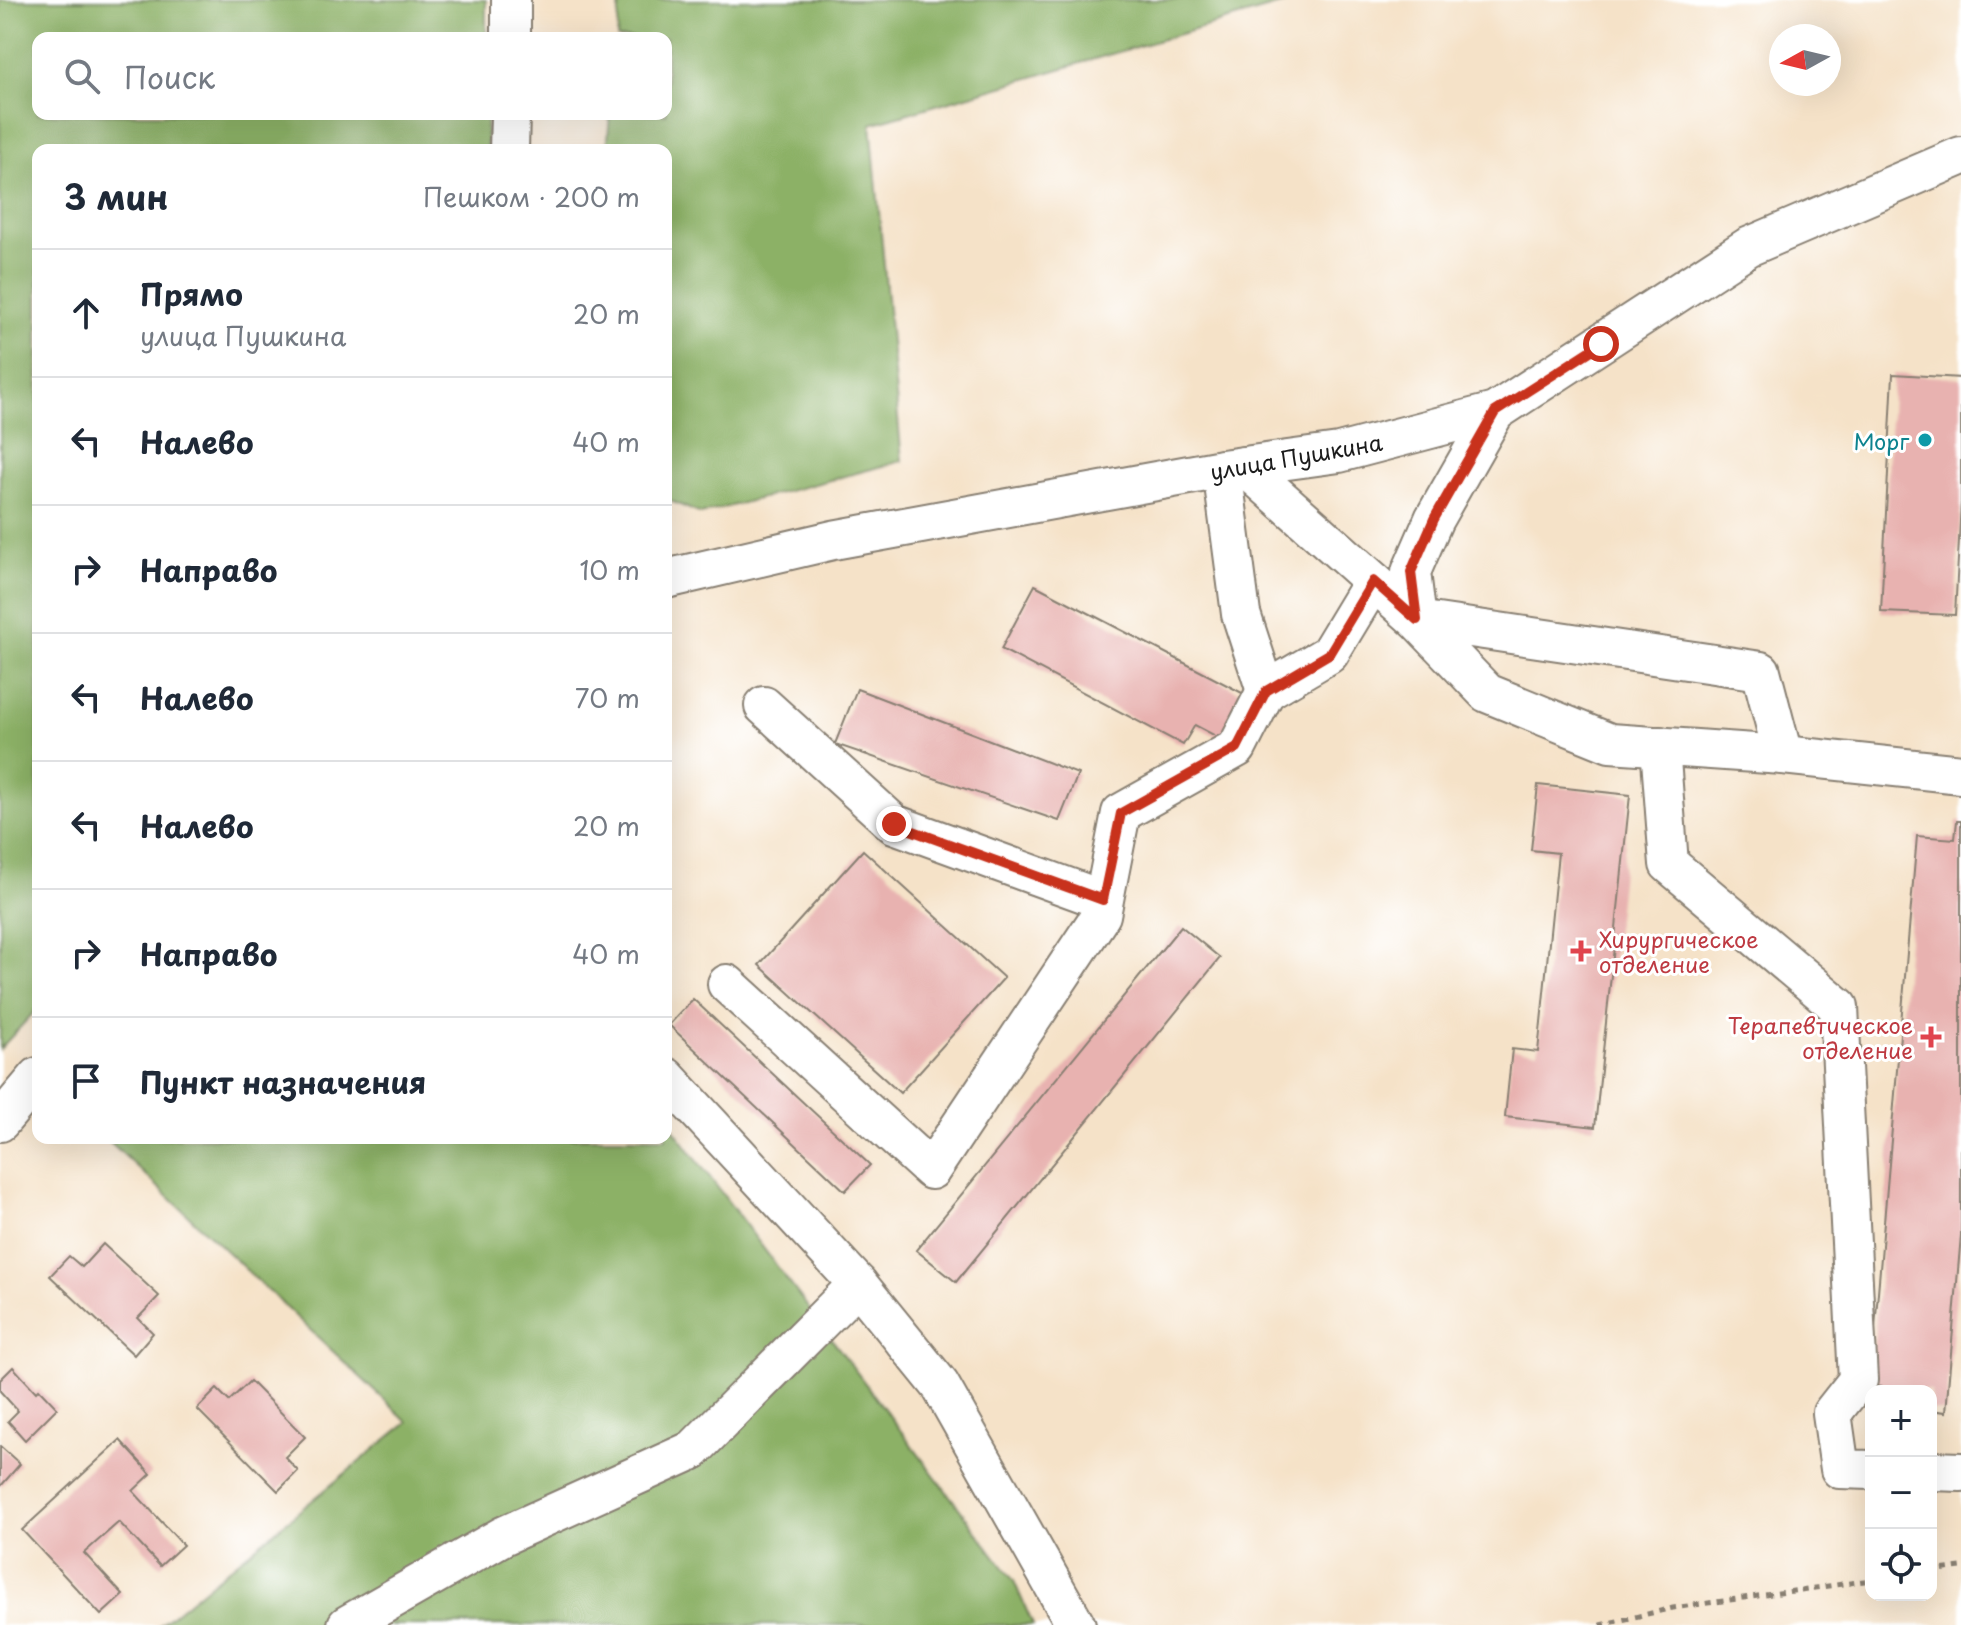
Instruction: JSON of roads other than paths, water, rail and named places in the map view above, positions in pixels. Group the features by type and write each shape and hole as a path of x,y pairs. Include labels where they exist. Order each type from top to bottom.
{"street":[{"path":"511,0 511,32"},
{"path":"509,144 510,120"},
{"name":"улица Пушкина","path":"672,578 833,540 1233,468 1339,453 1495,412 1748,247 1961,156"},
{"path":"1417,620 1411,572 1434,519 1495,412"},
{"path":"1233,468 1373,581 1417,620 1487,693 1610,743 1783,755 1961,774"},
{"path":"1233,468 1241,614 1266,691"},
{"path":"727,984 931,1170 1101,915 1121,813 1237,748 1266,691 1329,654 1373,581"},
{"path":"1417,620 1761,671 1783,755"},
{"path":"764,706 894,824 1103,900"},
{"path":"1660,746 1669,864 1839,1007 1858,1380 1832,1413 1840,1469 1865,1470"},
{"path":"672,1083 858,1284 940,1385 1076,1625"},
{"path":"0,1122 32,1084"},
{"path":"347,1625 503,1536 693,1450 858,1284"},
{"path":"1937,1471 1961,1472"}],"place":[{"name":"Морг","path":"1925,440"},
{"name":"Хирургическое отделение","path":"1581,951"},
{"name":"Терапевтическое отделение","path":"1931,1037"}]}
